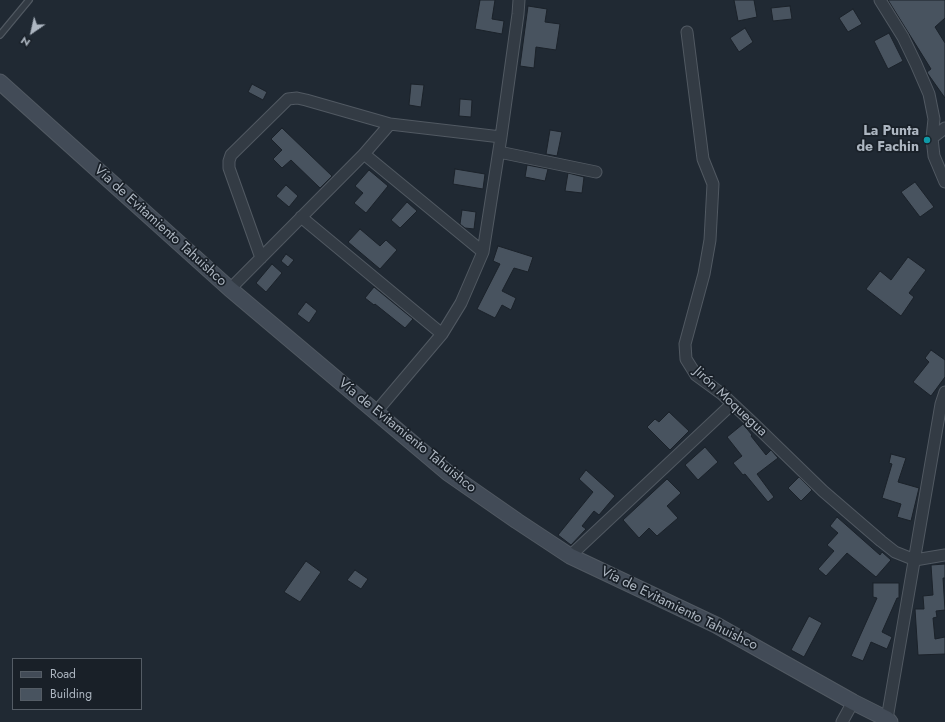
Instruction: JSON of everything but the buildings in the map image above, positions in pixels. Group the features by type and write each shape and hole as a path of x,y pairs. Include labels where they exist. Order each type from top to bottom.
{"main road":[{"name":"Vía de Evitamiento Tahuishco","path":"0,82 230,289 448,473 517,522 570,556 716,624 853,702 888,720"}],"street":[{"path":"376,412 442,334 460,303 483,252 499,152 519,0"},
{"path":"880,0 903,37 929,94 934,119 932,138 934,156 945,182"},
{"name":"Jirón Moquegua","path":"687,32 703,159 713,184 710,240 704,274 684,344 686,359 696,374 722,394 823,491 895,552 915,560"},
{"path":"261,258 229,168 228,161 231,155 288,99 297,98 306,100 390,124 501,137"},
{"path":"230,289 364,154 390,124"},
{"path":"932,138 945,128"},
{"path":"499,152 596,172"},
{"path":"364,154 483,252"},
{"path":"301,217 442,334"},
{"path":"888,720 945,392"},
{"path":"570,556 732,404"},
{"path":"915,560 945,555"},
{"path":"842,722 853,702"}],"lane":[{"path":"0,35 29,0"}],"place":[{"name":"La Punta de Fachin","path":"927,140"}]}
